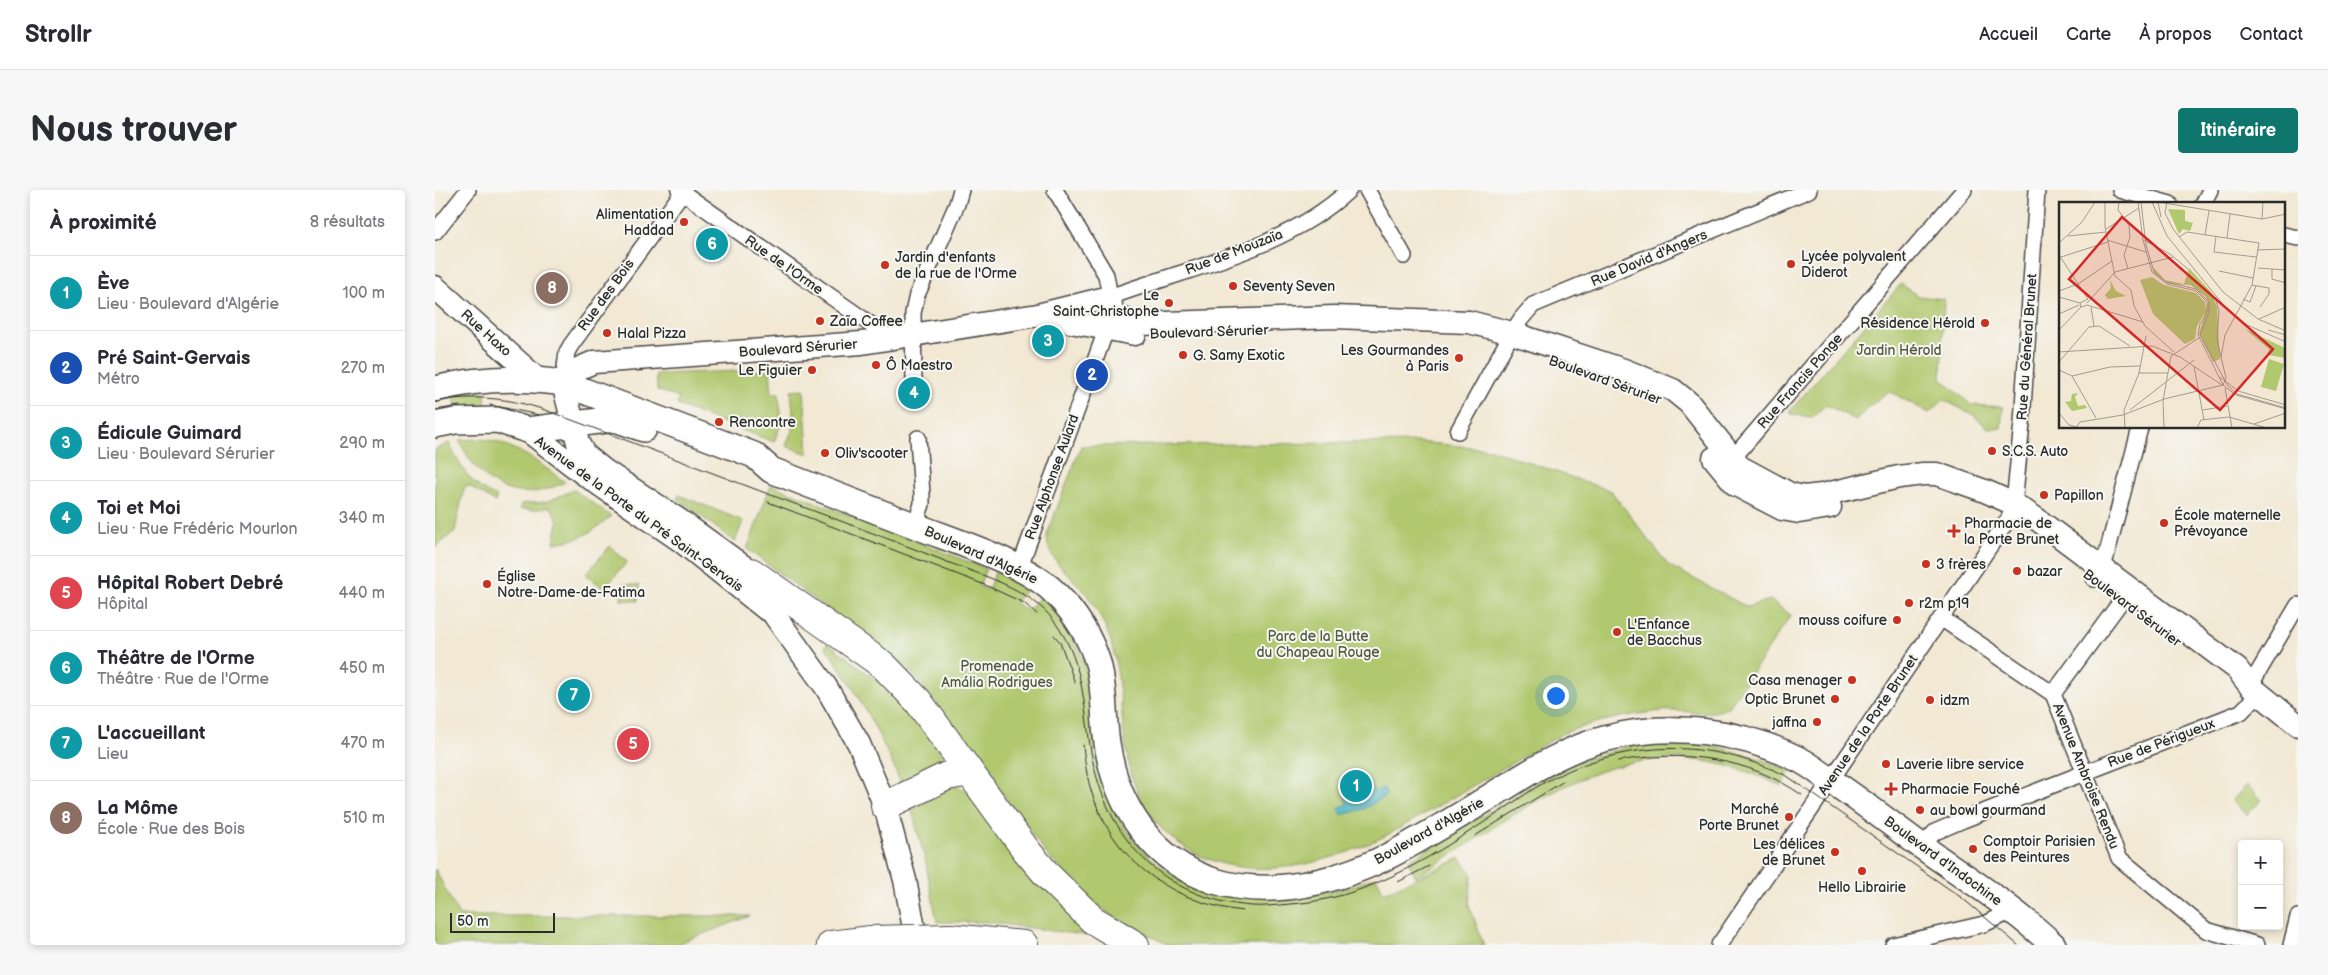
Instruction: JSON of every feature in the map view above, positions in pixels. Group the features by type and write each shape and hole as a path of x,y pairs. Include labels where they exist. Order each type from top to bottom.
{"highway":[{"path":"751,572 883,665 919,701 1026,850 1049,878 1093,920 1135,945"},
{"path":"885,806 947,776 969,772"},
{"path":"831,945 871,940 951,938 1024,945"}],"main road":[{"name":"Boulevard d'Algérie","path":"497,379 537,379 563,383 754,455 771,470"},
{"path":"435,389 497,379 497,420"},
{"name":"Boulevard d'Algérie","path":"574,425 615,419 748,468 771,470 915,526 1019,569 1043,582 1056,593 1087,635 1099,666 1107,745 1113,774 1123,801 1134,820 1155,846 1182,867 1214,881 1240,886 1270,888 1333,878 1368,866 1405,848 1569,750 1639,731 1681,729 1726,735 1797,759 1831,780"},
{"path":"435,425 455,421 497,420 527,430 574,425"},
{"name":"Boulevard d'Indochine","path":"1831,780 2012,911 2053,945"}],"street":[{"path":"435,232 468,190"},
{"path":"914,381 913,313 917,295 957,204 961,190"},
{"path":"1055,190 1106,274 1109,314"},
{"name":"Rue de Mouzaïa","path":"1109,314 1278,237 1306,222 1349,190"},
{"path":"1367,190 1404,256"},
{"name":"Rue David d'Angers","path":"1458,431 1508,339 1533,305 1809,190"},
{"name":"Rue Francis Ponge","path":"1733,458 1964,190"},
{"name":"Rue du Général Brunet","path":"2011,511 2022,423 2037,190"},
{"path":"2120,190 2163,202"},
{"path":"2204,202 2210,190"},
{"name":"Rue de l'Orme","path":"682,191 890,338"},
{"name":"Rue des Bois","path":"563,383 567,352 571,345 682,191"},
{"path":"2285,235 2298,238"},
{"name":"Rue Haxo","path":"435,287 537,379"},
{"name":"Boulevard Sérurier","path":"1038,315 1109,314"},
{"name":"Boulevard Sérurier","path":"563,383 580,368 594,362 851,344 1038,315 1109,314 1138,334 1355,328 1445,331 1508,339 1624,370 1673,390 1689,403 1740,466 1757,478 1790,494 1804,497 1822,495 1899,477 1937,474 1985,491 2098,574 2237,669 2255,689 2298,725"},
{"name":"Rue Alphonse Aulard","path":"1019,569 1109,314"},
{"name":"Boulevard Sérurier","path":"1508,339 1665,401 1675,408 1736,485 1782,509 1799,512 1818,510 1927,485 1939,486 2011,511"},
{"name":"Avenue de la Porte du Pré Saint-Gervais","path":"563,383 581,449 589,459 751,572 775,616 825,687 859,744 885,806 905,880 917,945"},
{"path":"2098,574 2140,429"},
{"name":"Avenue de la Porte du Pré Saint-Gervais","path":"527,430 590,478 681,541 775,616"},
{"path":"915,526 922,504 918,438"},
{"name":"Avenue de la Porte Brunet","path":"1719,945 1941,618 2011,511"},
{"name":"Boulevard Sérurier","path":"2098,574 2122,600 2229,680 2255,689"},
{"path":"2053,694 2122,600"},
{"name":"Rue de Périgueux","path":"1922,846 1935,832 2241,712 2255,689 2298,605"},
{"name":"Avenue Ambroise Rendu","path":"1941,618 2053,694 2119,858 2205,930 2257,945"},
{"path":"1893,945 1984,924 2012,911"},
{"path":"2291,945 2298,916"}],"green space":[{"name":"Jardin Hérold","path":"1901,284 1918,296 1944,299 1941,378 1971,405 2003,407 2001,428 1988,428 1972,414 1944,400 1929,413 1889,391 1867,408 1856,420 1826,405 1812,417 1794,415 1789,412"},
{"path":"770,370 772,393 779,393 781,424 774,442 677,405 679,398 657,390 656,374"},
{"path":"804,389 808,454 786,446 794,425 791,390"},
{"path":"453,392 485,392 486,409 457,413"},
{"path":"480,439 504,444 525,454 565,482 547,489 531,492 516,492 502,488 478,470 459,440"},
{"name":"Parc de la Butte du Chapeau Rouge","path":"1418,442 1490,449 1611,491 1668,565 1747,607 1770,600 1791,615 1729,707 1722,710 1705,713 1661,711 1600,722 1564,733 1393,832 1339,855 1310,863 1280,868 1251,868 1222,864 1195,853 1164,830 1147,811 1139,796 1125,746 1118,676 1109,636 1091,600 1056,561 1048,546 1047,537 1049,529 1081,446"},
{"path":"449,443 462,468 474,482 488,493 497,497 495,502 469,486 464,488 455,531 435,548 435,450"},
{"name":"Promenade Amália Rodrigues","path":"771,485 986,569 979,586 988,590 995,572 1027,589 1015,603 1028,611 1040,597 1068,629 1083,661 1088,678 1102,773 1118,816 1130,835 1145,852 1163,868 1186,883 1292,899 1347,888 1376,877 1384,893 1460,858 1472,874 1469,905 1484,945 1169,945 1111,915 1082,893 1048,856 919,681 905,667 747,549"},
{"path":"574,490 611,516 591,531 572,540 554,543 558,521 551,507 532,510 520,509 521,504 546,502"},
{"path":"679,495 743,521 735,542 677,498"},
{"path":"610,546 627,562 604,589 586,574"},
{"path":"622,584 639,585 638,601 621,600"},
{"path":"828,643 885,687 907,710 942,754 941,763 917,780 901,783 867,712 825,646"},
{"path":"1668,742 1731,750 1790,771 1782,786 1727,766 1678,759 1632,763 1588,776 1546,796 1416,877 1408,861 1543,779 1575,762 1629,746"},
{"path":"2247,785 2262,800 2247,815 2232,800"},
{"path":"953,786 962,788 969,793 1091,931 1090,936 986,922 937,922 925,859 912,811 913,808"},
{"path":"435,869 459,916 750,916 674,945 435,945"}],"water":[{"path":"1368,779 1374,792 1384,788 1387,795 1364,809 1341,815 1338,808 1347,804 1343,789 1354,782"}],"tram line":[{"path":"435,402 463,398 491,398 545,410 875,534 1017,590 1040,606 1050,616 1070,648 1080,681 1091,752 1099,783 1110,811 1125,837 1143,859 1165,877 1191,891 1220,901 1252,906 1276,905 1320,900 1348,893 1376,883 1428,857 1547,781 1577,767 1607,757 1667,748 1727,755 1787,776 1962,898 2018,945"},
{"path":"490,405 539,415"},
{"path":"435,410 460,406"},
{"path":"768,502 985,585 1024,603 1037,614"},
{"path":"1054,635 1060,642 1075,683"},
{"path":"1083,745 1087,775 1096,804 1120,846 1136,863 1154,878 1196,900 1219,907 1243,911"},
{"path":"1618,761 1666,756 1714,760 1759,772 1781,782 1802,795"},
{"path":"1475,836 1564,781"},
{"path":"1398,882 1429,866"}],"place":[{"name":"Alimentation Haddad","path":"684,222"},
{"name":"Théâtre de l'Orme","path":"712,244"},
{"name":"Lycée polyvalent Diderot","path":"1791,264"},
{"name":"Jardin d'enfants de la rue de l'Orme","path":"885,265"},
{"name":"Seventy Seven","path":"1233,286"},
{"name":"La Môme","path":"552,288"},
{"name":"Le Saint-Christophe","path":"1169,303"},
{"name":"Zaïa Coffee","path":"820,321"},
{"name":"Résidence Hérold","path":"1985,323"},
{"name":"Halal Pizza","path":"607,333"},
{"name":"Édicule Guimard","path":"1048,341"},
{"name":"G. Samy Exotic","path":"1183,355"},
{"name":"Les Gourmandes à Paris","path":"1459,358"},
{"name":"Ô Maestro","path":"876,365"},
{"name":"Le Figuier","path":"812,370"},
{"name":"Pré Saint-Gervais","path":"1092,375"},
{"name":"Toi et Moi","path":"914,393"},
{"name":"Rencontre","path":"719,422"},
{"name":"S.C.S. Auto","path":"1992,451"},
{"name":"Oliv'scooter","path":"825,453"},
{"name":"Papillon","path":"2044,495"},
{"name":"École maternelle Prévoyance","path":"2164,523"},
{"name":"Pharmacie de la Porte Brunet","path":"1954,531"},
{"name":"3 frères","path":"1926,564"},
{"name":"bazar","path":"2017,571"},
{"name":"Église Notre-Dame-de-Fatima","path":"487,584"},
{"name":"r2m p19","path":"1909,603"},
{"name":"mouss coifure","path":"1897,620"},
{"name":"L'Enfance de Bacchus","path":"1617,632"},
{"name":"Casa menager","path":"1852,680"},
{"name":"L'accueillant","path":"574,695"},
{"name":"Optic Brunet","path":"1835,699"},
{"name":"idzm","path":"1930,700"},
{"name":"jaffna","path":"1817,722"},
{"name":"Hôpital Robert Debré","path":"633,744"},
{"name":"Laverie libre service","path":"1886,764"},
{"name":"Ève","path":"1356,786"},
{"name":"Pharmacie Fouché","path":"1891,789"},
{"name":"au bowl gourmand","path":"1920,810"},
{"name":"Marché Porte Brunet","path":"1789,817"},
{"name":"Comptoir Parisien des Peintures","path":"1973,849"},
{"name":"Les délices de Brunet","path":"1835,852"},
{"name":"Hello Librairie","path":"1862,871"}]}
